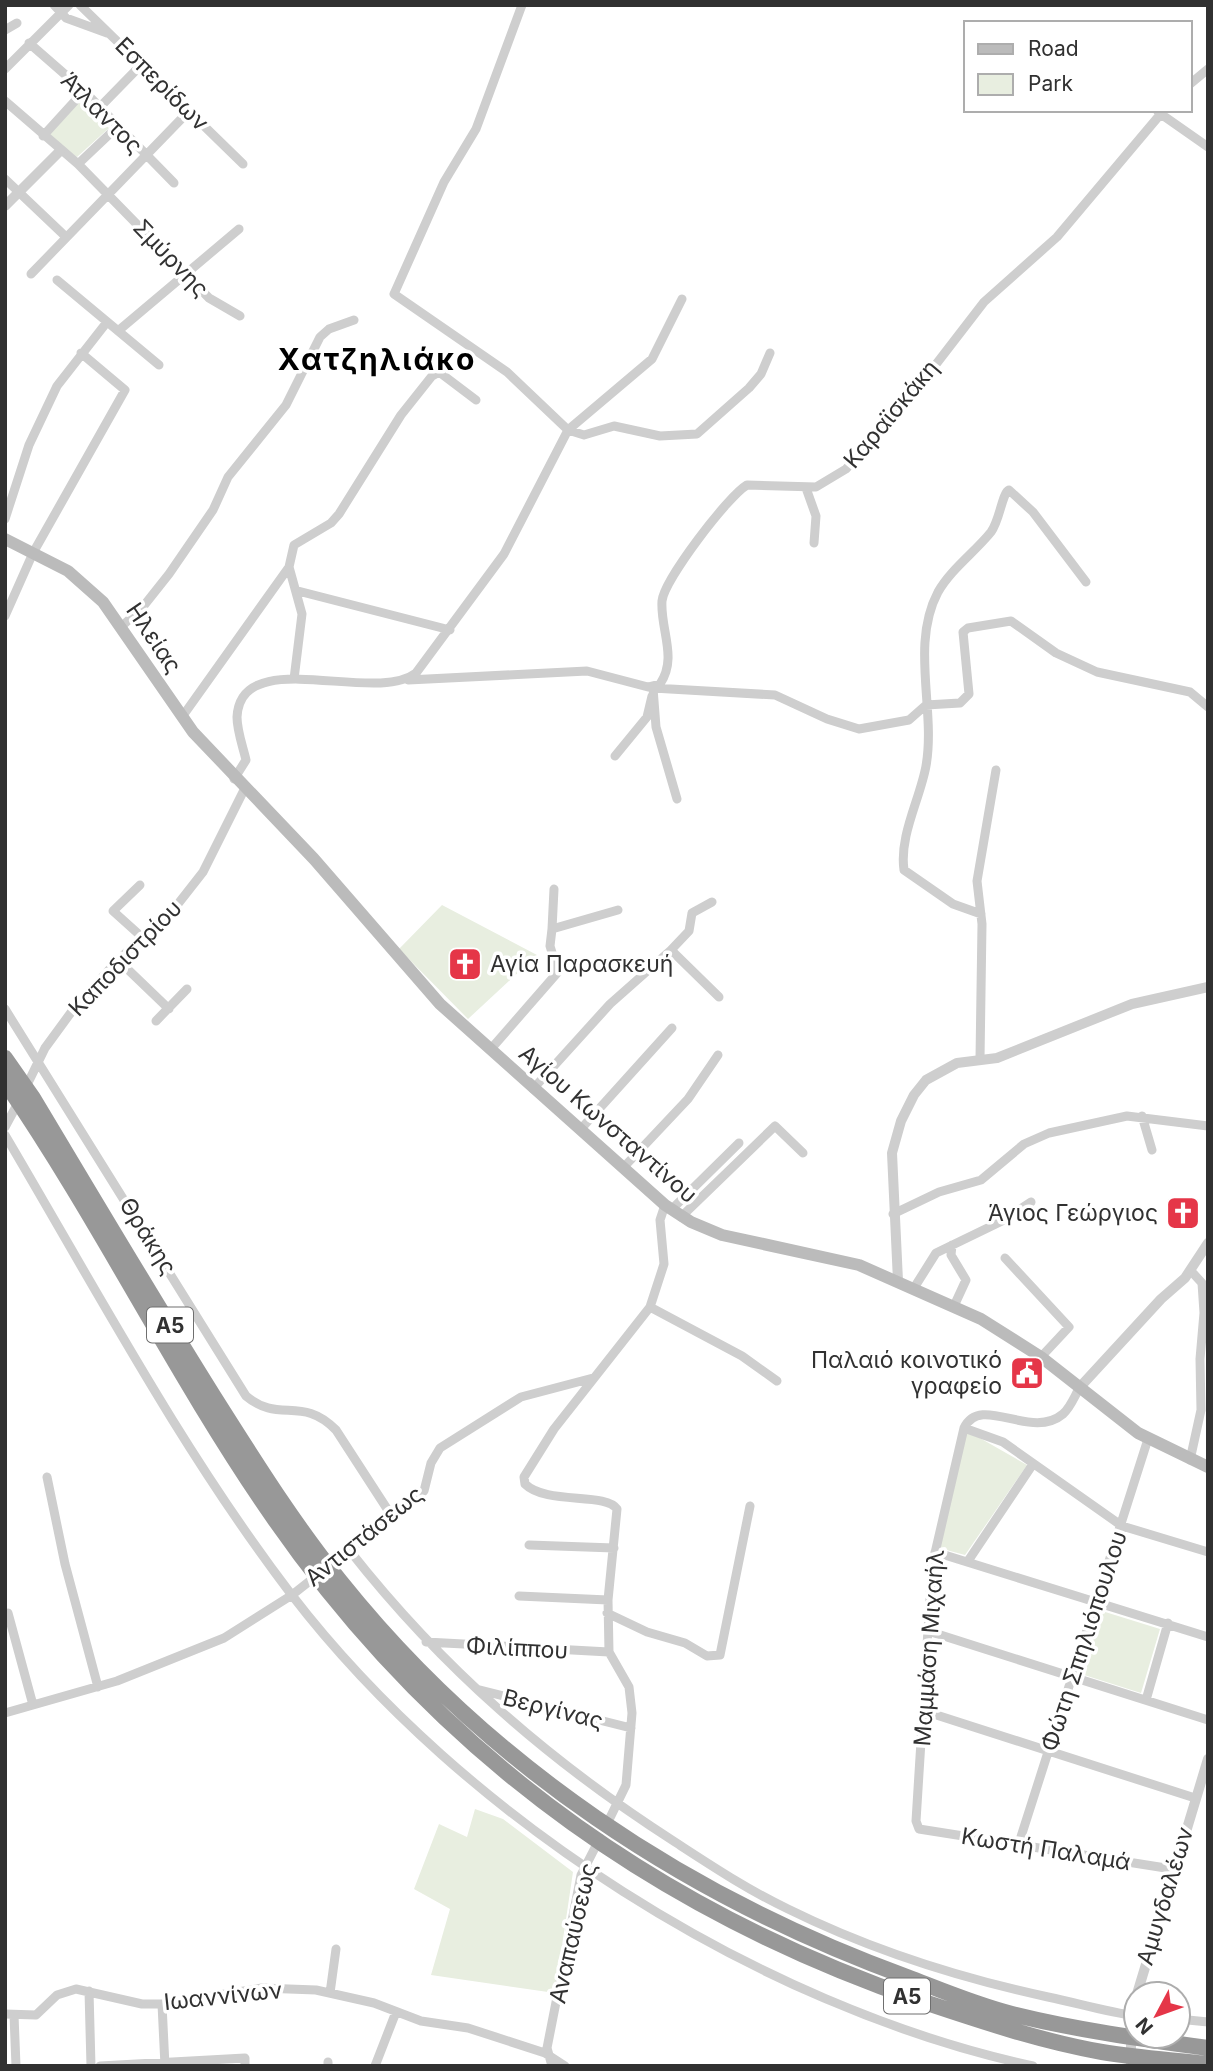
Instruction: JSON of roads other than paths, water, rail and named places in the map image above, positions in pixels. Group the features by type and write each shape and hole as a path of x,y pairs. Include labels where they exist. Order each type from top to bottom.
{"highway":[{"name":"Α5","path":"5,1058 26,1114 213,1424 384,1656 452,1724 520,1785 583,1833 675,1891 758,1935 863,1980 1001,2029 1103,2052 1208,2064"},
{"name":"Α5","path":"13,1085 33,1098 309,1552"},
{"name":"Α5","path":"334,1586 435,1685 522,1763 587,1814 733,1902 836,1951 1007,2012 1110,2035 1208,2048"}],"main road":[{"name":"Ηλείας","path":"5,539 85,584 122,626 181,717 234,779 245,788"},
{"name":"Αγίου Κωνσταντίνου","path":"245,788 314,859 418,982 533,1089 672,1211 722,1235 833,1258 898,1280 954,1306 1000,1329 1041,1357 1148,1439 1208,1468"}],"street":[{"path":"5,69 57,9 68,5"},
{"name":"Εσπερίδων","path":"80,5 243,164"},
{"path":"522,5 477,130 444,182 394,294 507,372 568,430 584,435 614,426 660,436 697,434 749,388 761,374 770,353"},
{"path":"57,9 71,21 113,35"},
{"path":"5,30 17,23"},
{"name":"Άτλαντος","path":"29,43 84,91 116,128 174,183"},
{"path":"100,107 142,64"},
{"path":"1192,82 1208,69"},
{"path":"43,136 84,91"},
{"name":"Σμύρνης","path":"5,102 78,164 216,304 240,316"},
{"path":"30,274 107,192 188,112"},
{"name":"Καραϊσκάκη","path":"615,756 647,717 653,688 664,678 668,663 662,598 707,526 747,485 806,488 824,484 852,462 910,398 984,302 1057,237 1159,112"},
{"path":"1161,112 1208,147"},
{"path":"78,164 116,128"},
{"path":"5,206 60,150"},
{"path":"5,179 65,236"},
{"path":"118,331 239,229"},
{"path":"57,280 159,365"},
{"path":"408,680 424,664 504,554 568,430 652,359 682,299"},
{"path":"122,626 148,601 169,574 214,510 228,477 286,405 320,337 329,329 354,320"},
{"path":"5,519 29,445 57,386 107,322"},
{"path":"5,616 33,553 125,390 81,353"},
{"path":"181,717 289,567 294,545 331,523 339,514 401,415 435,373 439,372 476,400"},
{"path":"806,488 817,516 814,543"},
{"path":"981,914 953,904 904,870 915,802 927,755 925,656 933,605 946,580 978,550 997,524 1004,492 1009,490 1019,495 1086,582"},
{"path":"289,567 302,614 294,679"},
{"path":"298,592 450,629"},
{"path":"234,779 246,760 237,719 240,702 256,686 270,680 388,685 408,680 587,671 653,688 775,695 827,719 859,729 909,720 926,705 960,703 969,694 963,632 968,628 1011,621 1068,660 1106,675 1190,692 1208,707"},
{"path":"653,688 656,727 677,799"},
{"path":"980,1059 981,914 977,881 996,770"},
{"name":"Καποδιστρίου","path":"5,1127 39,1059 75,1007 118,960 174,909 203,872 245,788"},
{"path":"140,885 113,911 143,938"},
{"path":"490,1050 558,972 550,946 554,889"},
{"path":"533,1089 603,1011 689,931 692,913 712,902"},
{"path":"552,929 618,911"},
{"path":"671,950 719,996"},
{"path":"118,960 169,1009"},
{"path":"898,1280 892,1153 897,1130 914,1095 926,1080 940,1070 965,1060 1007,1054 1132,1004 1208,987"},
{"path":"156,1021 187,989"},
{"name":"Θράκης","path":"5,1009 39,1059 246,1396 258,1406 308,1411 324,1418 336,1430 393,1518"},
{"path":"580,1130 672,1028"},
{"path":"623,1168 688,1099 718,1055"},
{"path":"893,1214 939,1192 981,1180 1024,1144 1038,1136 1114,1117 1142,1116 1208,1126"},
{"path":"1142,1116 1152,1150"},
{"path":"608,1652 607,1613 618,1512 613,1504 537,1492 527,1487 524,1481 554,1429 650,1307 664,1264 660,1220 775,1126 803,1153"},
{"path":"5,1135 183,1435 292,1595 358,1673 449,1763 519,1820 585,1866 662,1914 782,1980 902,2029 1033,2066"},
{"path":"672,1211 739,1143"},
{"path":"914,1288 929,1259 952,1245 981,1233 1031,1202"},
{"path":"1208,1243 1191,1271 1161,1299 1080,1387 1067,1409 1050,1422 1021,1423 999,1416 974,1415 964,1428 995,1437 1122,1526 1208,1552"},
{"path":"952,1245 951,1255 966,1280 954,1306"},
{"path":"1004,1258 1069,1328 1041,1357"},
{"path":"1190,1460 1201,1410 1204,1359 1202,1283 1191,1271"},
{"path":"650,1307 742,1356 777,1381"},
{"name":"Αντιστάσεως","path":"5,1713 98,1687 224,1638 292,1595 424,1492 431,1463 440,1448 521,1397 593,1378"},
{"name":"Μαμμάση Μιχαήλ","path":"919,1829 916,1821 934,1552 964,1428"},
{"name":"Φώτη Σπηλιόπουλου","path":"1019,1843 1148,1439"},
{"path":"968,1561 1033,1464"},
{"path":"47,1477 65,1564 98,1687"},
{"path":"607,1613 647,1632 685,1643 707,1656 720,1655 750,1506"},
{"path":"529,1545 614,1548"},
{"path":"349,1551 426,1642 527,1735 617,1805 749,1889 837,1931 1009,1988 1122,2013"},
{"path":"934,1552 1208,1637"},
{"path":"519,1596 608,1600"},
{"path":"8,1613 33,1705"},
{"path":"1146,1700 1168,1623"},
{"path":"928,1631 1208,1720"},
{"name":"Φιλίππου","path":"426,1642 608,1652"},
{"name":"Αναπαύσεως","path":"551,2062 547,2048 585,1866 626,1785 631,1728 629,1687 608,1652"},
{"name":"Βεργίνας","path":"475,1689 631,1728"},
{"path":"924,1711 1195,1798"},
{"name":"Αμυγδαλέων","path":"1140,1980 1172,1869 1208,1759"},
{"name":"Κωστή Παλαμά","path":"919,1829 1172,1869"},
{"path":"330,1993 336,1949"},
{"name":"Ιωαννίνων","path":"10,2015 40,2013 65,1991 89,1991 142,2004 162,2004 262,1988 330,1993 421,2021 468,2028 565,2066"},
{"path":"89,1991 91,2066"},
{"path":"162,2004 165,2064"},
{"path":"374,2066 396,2012"},
{"path":"10,2015 16,2066"},
{"path":"100,2066 245,2062"}],"place":[{"name":"Αγία Παρασκευή","path":"465,964"},
{"name":"Άγιος Γεώργιος","path":"1183,1213"},
{"name":"Παλαιό κοινοτικό γραφείο","path":"1027,1373"}],"district":[{"name":"Χατζηλιάκο","path":"377,359"}]}
